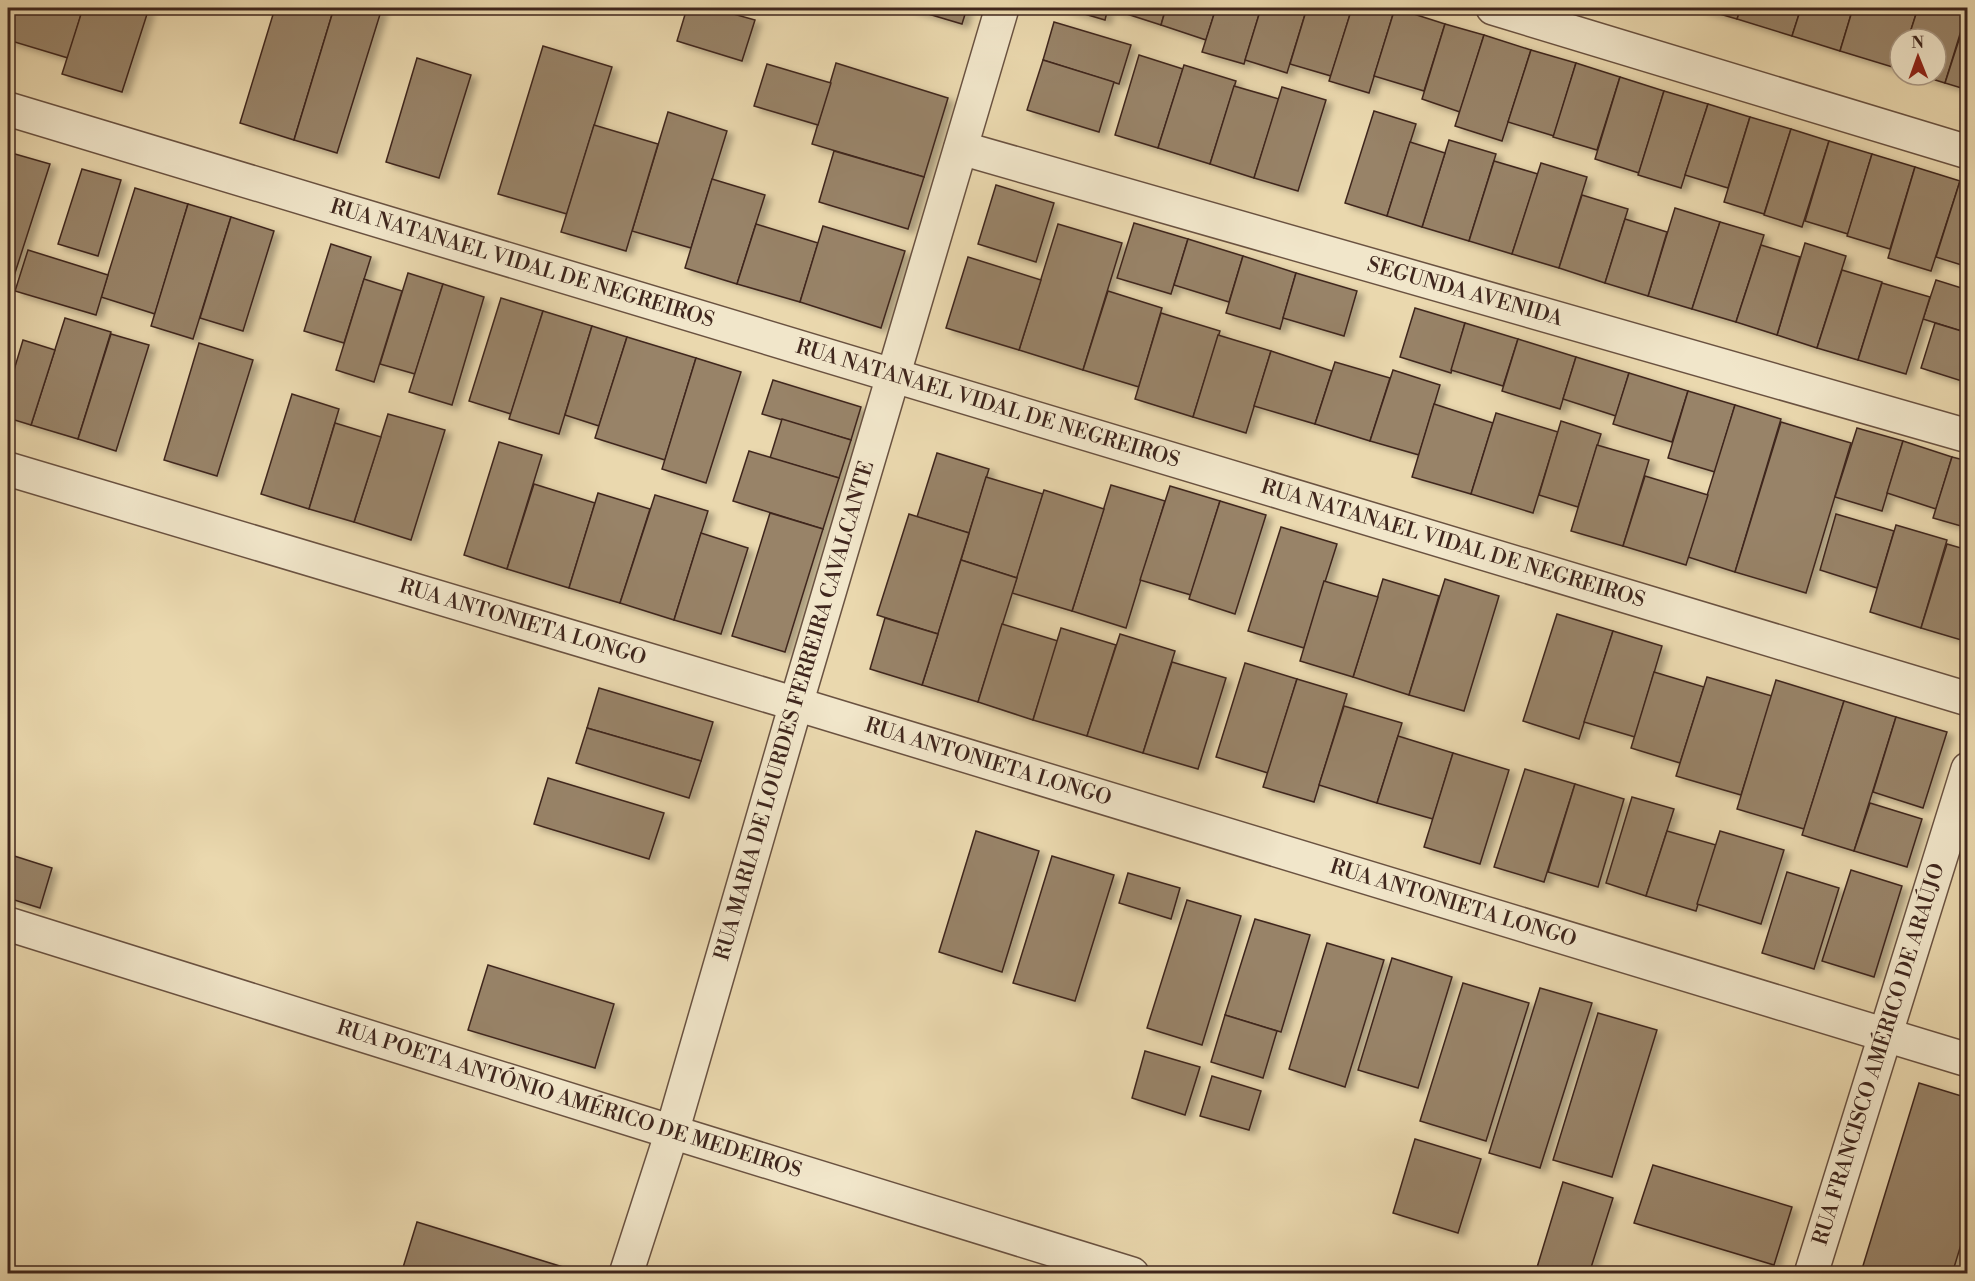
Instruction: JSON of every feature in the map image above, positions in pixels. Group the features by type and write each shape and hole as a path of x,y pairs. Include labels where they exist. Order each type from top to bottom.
{"street":[{"name":"RUA MARIA DE LOURDES FERREIRA CAVALCANTE","path":"626,1274 672,1132 1002,8"},
{"path":"1493,8 1968,152"},
{"name":"RUA NATANAEL VIDAL DE NEGREIROS","path":"8,109 1968,699"},
{"name":"SEGUNDA AVENIDA","path":"961,148 1968,436"},
{"name":"RUA ANTONIETA LONGO","path":"8,469 796,704 1968,1060"},
{"name":"RUA FRANCISCO AMÉRICO DE ARAÚJO","path":"1811,1274 1968,769"},
{"name":"RUA POETA ANTÓNIO AMÉRICO DE MEDEIROS","path":"8,924 1132,1274"}],"building":[{"path":"8,8 13,8 8,24"},
{"path":"13,8 83,8 68,58 8,40 8,24"},
{"path":"83,8 149,8 122,92 62,74"},
{"path":"275,8 334,8 294,140 240,123"},
{"path":"334,8 382,8 337,153 294,140"},
{"path":"687,8 712,8 755,20 742,61 677,41"},
{"path":"908,8 967,8 962,24"},
{"path":"1064,8 1108,8 1105,20"},
{"path":"1108,8 1166,8 1161,25"},
{"path":"1166,8 1216,8 1206,40 1161,25"},
{"path":"1216,8 1261,8 1244,64 1202,52"},
{"path":"1261,8 1307,8 1287,73 1245,60"},
{"path":"1307,8 1352,8 1331,76 1290,64"},
{"path":"1352,8 1395,8 1369,93 1329,81"},
{"path":"1395,8 1445,24 1424,91 1374,76"},
{"path":"1699,8 1741,8 1737,19"},
{"path":"1741,8 1801,8 1792,36 1737,19"},
{"path":"1801,8 1853,8 1840,51 1792,36"},
{"path":"1853,8 1918,8 1912,27 1888,27 1888,66 1840,51"},
{"path":"1918,8 1968,8 1948,73 1948,27 1912,27"},
{"path":"1968,12 1968,90 1948,84 1948,74"},
{"path":"1054,22 1131,45 1119,84 1043,60"},
{"path":"1445,24 1484,35 1460,112 1422,99"},
{"path":"1484,35 1531,50 1502,141 1455,126"},
{"path":"543,46 612,67 567,214 498,194"},
{"path":"1531,50 1576,63 1554,136 1508,122"},
{"path":"1139,55 1183,69 1158,148 1115,135"},
{"path":"417,58 471,75 439,178 386,162"},
{"path":"1043,60 1114,82 1099,132 1027,110"},
{"path":"836,63 948,98 924,177 812,144"},
{"path":"1576,63 1620,77 1597,150 1553,137"},
{"path":"767,64 831,83 818,125 754,106"},
{"path":"1184,65 1236,81 1210,164 1158,148"},
{"path":"1620,77 1664,91 1639,173 1595,159"},
{"path":"1234,86 1279,99 1254,178 1210,164"},
{"path":"1282,87 1326,100 1298,191 1254,178"},
{"path":"1664,91 1708,104 1681,188 1638,175"},
{"path":"1708,104 1750,117 1728,188 1685,175"},
{"path":"1374,111 1416,124 1387,216 1345,203"},
{"path":"668,112 727,131 691,248 632,231"},
{"path":"1750,117 1791,129 1764,214 1724,202"},
{"path":"594,125 658,144 626,251 561,232"},
{"path":"1791,129 1829,141 1802,227 1764,215"},
{"path":"1449,140 1496,154 1469,241 1422,227"},
{"path":"1829,141 1872,154 1848,234 1805,221"},
{"path":"1410,142 1445,153 1422,227 1387,216"},
{"path":"834,151 924,177 908,229 819,202"},
{"path":"8,152 50,164 14,276 8,274"},
{"path":"1872,154 1915,167 1890,249 1847,236"},
{"path":"1494,161 1538,174 1512,254 1469,241"},
{"path":"1541,163 1587,177 1559,268 1512,254"},
{"path":"1915,167 1960,181 1931,271 1888,258"},
{"path":"82,169 121,180 98,256 58,244"},
{"path":"712,179 765,195 737,284 685,268"},
{"path":"1960,181 1968,183 1968,267 1936,257"},
{"path":"996,185 1054,203 1036,262 978,244"},
{"path":"135,188 188,204 155,314 101,297"},
{"path":"1582,195 1628,209 1605,283 1559,268"},
{"path":"188,204 231,217 193,339 151,326"},
{"path":"1675,208 1720,222 1692,309 1648,296"},
{"path":"231,217 274,231 243,331 200,318"},
{"path":"1625,219 1667,232 1648,296 1605,283"},
{"path":"1720,222 1764,235 1736,322 1692,309"},
{"path":"1134,223 1188,239 1171,294 1117,278"},
{"path":"756,224 818,243 800,302 737,284"},
{"path":"1058,224 1122,243 1083,370 1019,350"},
{"path":"823,226 905,251 881,328 800,302"},
{"path":"1188,239 1243,256 1229,302 1174,285"},
{"path":"1805,243 1846,256 1817,348 1777,335"},
{"path":"331,244 371,257 344,343 304,331"},
{"path":"1761,245 1800,257 1777,335 1736,322"},
{"path":"28,250 108,275 96,315 15,291"},
{"path":"1243,256 1296,273 1280,329 1226,313"},
{"path":"968,257 1041,280 1019,350 946,328"},
{"path":"1842,270 1882,282 1858,360 1817,348"},
{"path":"408,273 443,284 415,374 380,364"},
{"path":"1296,273 1357,291 1344,336 1283,318"},
{"path":"364,279 402,291 374,382 336,370"},
{"path":"1936,280 1968,290 1968,333 1923,319"},
{"path":"1882,283 1930,297 1906,374 1858,360"},
{"path":"443,284 484,297 452,405 409,392"},
{"path":"1108,291 1162,308 1139,387 1083,370"},
{"path":"501,298 543,311 511,414 469,401"},
{"path":"1415,308 1465,323 1451,373 1400,357"},
{"path":"543,311 592,326 559,434 509,419"},
{"path":"1161,313 1220,331 1193,417 1135,399"},
{"path":"65,318 111,332 78,439 31,425"},
{"path":"1465,323 1518,339 1503,386 1451,370"},
{"path":"1935,323 1968,333 1968,383 1921,368"},
{"path":"592,326 627,337 599,426 565,415"},
{"path":"111,334 149,345 116,451 78,439"},
{"path":"1218,335 1271,351 1246,433 1193,417"},
{"path":"627,337 696,358 665,460 595,438"},
{"path":"1518,339 1576,357 1560,409 1502,391"},
{"path":"23,340 55,350 31,425 8,418 8,390"},
{"path":"199,343 253,360 217,476 164,460"},
{"path":"1271,351 1332,371 1315,424 1254,406"},
{"path":"1576,357 1629,373 1616,416 1563,399"},
{"path":"696,358 741,372 706,483 662,469"},
{"path":"1335,362 1390,378 1370,441 1315,424"},
{"path":"1393,370 1440,385 1419,455 1370,441"},
{"path":"1629,373 1688,391 1672,442 1613,424"},
{"path":"773,380 861,407 851,440 762,414"},
{"path":"1688,391 1735,405 1715,472 1668,458"},
{"path":"292,394 339,409 309,509 261,494"},
{"path":"1434,404 1493,423 1471,494 1412,477"},
{"path":"1735,405 1781,419 1735,572 1688,557"},
{"path":"1496,413 1558,432 1533,513 1471,494"},
{"path":"388,414 445,430 411,540 354,522"},
{"path":"782,419 851,440 839,478 770,458"},
{"path":"1561,421 1601,434 1578,507 1539,495"},
{"path":"1781,422 1851,443 1806,593 1735,572"},
{"path":"335,423 381,437 354,522 309,509"},
{"path":"1857,428 1903,441 1882,511 1835,497"},
{"path":"1903,441 1952,457 1936,509 1887,493"},
{"path":"499,442 542,455 507,569 464,555"},
{"path":"1597,445 1649,460 1623,546 1571,531"},
{"path":"749,451 839,478 823,529 733,501"},
{"path":"937,453 989,469 969,533 917,517"},
{"path":"1952,457 1968,461 1968,528 1933,518"},
{"path":"1645,476 1708,495 1686,565 1623,546"},
{"path":"986,477 1043,494 1017,578 961,560"},
{"path":"534,484 595,503 569,588 507,569"},
{"path":"1111,485 1165,501 1126,628 1072,611"},
{"path":"1170,486 1220,501 1191,595 1140,580"},
{"path":"1044,490 1104,509 1072,611 1012,593"},
{"path":"598,493 650,509 620,603 569,588"},
{"path":"655,495 708,511 674,620 620,603"},
{"path":"1220,501 1266,515 1235,614 1189,599"},
{"path":"770,513 823,529 785,652 732,636"},
{"path":"909,514 969,533 938,634 877,615"},
{"path":"1836,514 1894,531 1877,588 1820,570"},
{"path":"1896,525 1947,540 1921,628 1870,612"},
{"path":"1281,527 1337,544 1304,648 1248,631"},
{"path":"701,533 748,548 721,634 674,620"},
{"path":"1947,544 1968,550 1968,642 1921,628"},
{"path":"961,560 1017,578 978,702 922,685"},
{"path":"1383,579 1439,596 1409,695 1353,677"},
{"path":"1445,579 1499,596 1464,711 1409,695"},
{"path":"1324,581 1378,597 1353,677 1300,661"},
{"path":"1557,614 1613,631 1579,739 1523,721"},
{"path":"885,618 938,634 922,685 870,669"},
{"path":"1002,624 1058,641 1033,720 978,702"},
{"path":"1061,628 1116,645 1087,736 1033,720"},
{"path":"1613,631 1662,646 1635,737 1584,722"},
{"path":"1120,634 1175,651 1143,753 1087,736"},
{"path":"1172,662 1226,678 1198,769 1143,753"},
{"path":"1245,663 1297,679 1268,773 1216,757"},
{"path":"1654,672 1704,687 1680,763 1631,748"},
{"path":"1707,677 1772,696 1741,795 1676,776"},
{"path":"1297,679 1347,694 1314,802 1263,787"},
{"path":"1776,680 1844,701 1804,829 1737,809"},
{"path":"599,688 713,722 701,761 587,728"},
{"path":"1844,701 1896,717 1854,851 1802,835"},
{"path":"1344,706 1402,723 1377,803 1319,785"},
{"path":"1896,717 1947,732 1923,808 1873,792"},
{"path":"587,728 701,761 689,798 576,763"},
{"path":"1398,736 1453,753 1433,819 1377,803"},
{"path":"1453,753 1509,770 1480,864 1424,847"},
{"path":"1525,769 1575,784 1544,882 1494,867"},
{"path":"548,778 664,813 649,859 534,824"},
{"path":"1575,784 1624,799 1598,887 1548,872"},
{"path":"1632,797 1674,809 1646,896 1606,883"},
{"path":"1870,803 1922,819 1907,867 1854,851"},
{"path":"976,831 1039,851 1002,972 939,952"},
{"path":"1667,831 1716,845 1696,911 1646,896"},
{"path":"1720,831 1784,850 1761,924 1697,904"},
{"path":"8,854 52,868 40,908 8,898"},
{"path":"1052,856 1114,875 1075,1001 1013,983"},
{"path":"1851,870 1902,886 1874,977 1822,961"},
{"path":"1787,872 1839,888 1814,969 1762,953"},
{"path":"1128,873 1180,888 1171,919 1119,903"},
{"path":"1187,900 1241,916 1202,1045 1147,1028"},
{"path":"1255,919 1310,935 1281,1032 1225,1015"},
{"path":"1327,943 1384,960 1345,1087 1289,1069"},
{"path":"1392,958 1452,977 1418,1088 1358,1070"},
{"path":"488,965 614,1004 595,1068 468,1030"},
{"path":"1463,983 1529,1003 1486,1141 1420,1121"},
{"path":"1540,988 1592,1003 1540,1168 1489,1153"},
{"path":"1598,1013 1657,1030 1612,1177 1553,1160"},
{"path":"1225,1015 1277,1031 1263,1078 1211,1062"},
{"path":"1145,1051 1200,1067 1185,1115 1132,1098"},
{"path":"1212,1076 1261,1091 1249,1130 1200,1116"},
{"path":"1919,1083 1968,1098 1968,1222 1952,1274 1876,1274 1862,1269"},
{"path":"1415,1139 1481,1159 1458,1233 1393,1213"},
{"path":"1653,1165 1792,1207 1774,1265 1634,1223"},
{"path":"1563,1182 1613,1198 1589,1274 1535,1274"},
{"path":"417,1222 576,1271 575,1274 401,1274"}]}
